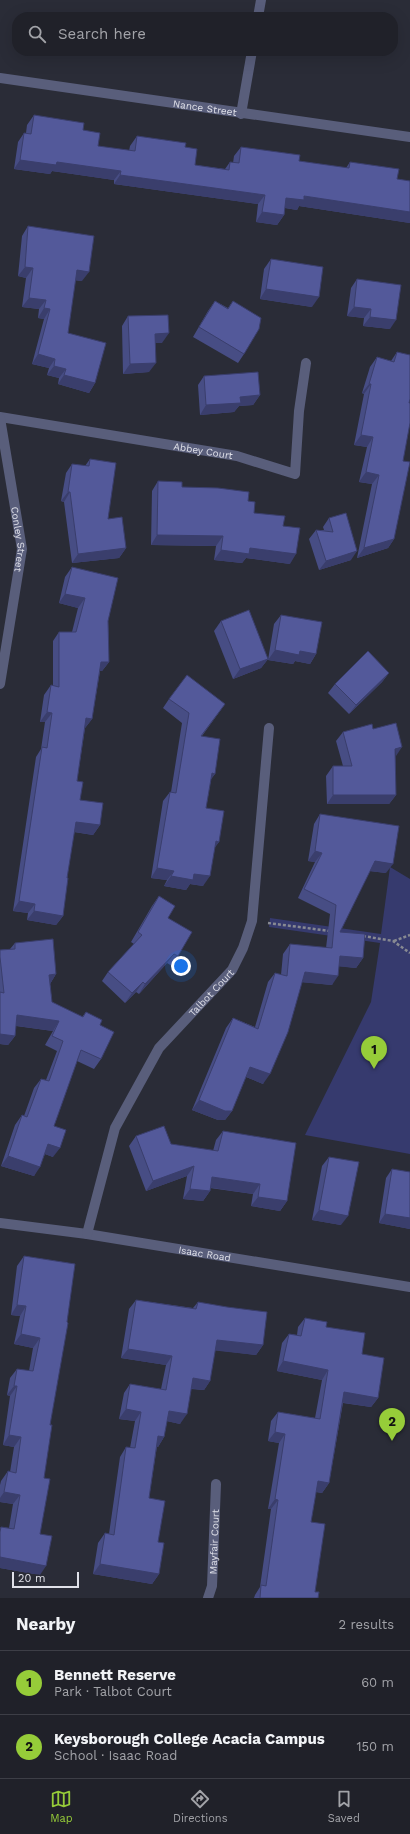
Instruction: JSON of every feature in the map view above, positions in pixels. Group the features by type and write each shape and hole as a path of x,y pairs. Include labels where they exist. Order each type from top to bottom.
{"street":[{"path":"259,12 261,0"},
{"path":"241,114 251,56"},
{"name":"Nance Street","path":"0,78 241,114 410,137"},
{"name":"Abbey Court","path":"0,418 237,456 295,474 299,411 306,363"},
{"name":"Conley Street","path":"0,418 22,549 0,684"},
{"name":"Talbot Court","path":"87,1234 115,1128 159,1048 232,970 243,948 252,921 269,728"},
{"name":"Isaac Road","path":"0,1223 87,1234 410,1287"},
{"name":"Mayfair Court","path":"208,1598 212,1586 216,1484"}],"path":[{"path":"252,921 338,932"},
{"path":"361,935 393,941 410,953"},
{"path":"393,941 410,935"}],"shaded area":[{"path":"390,867 410,879 410,1154 305,1135 371,1002 380,943 269,927 270,918 381,934"}],"building":[{"path":"34,115 84,123 83,130 100,133 98,146 135,151 137,136 186,143 185,147 197,149 195,165 229,170 230,162 239,163 241,147 300,155 299,161 349,168 350,162 399,169 397,179 410,181 410,212 304,196 304,200 286,198 284,215 262,212 265,195 120,175 121,171 57,162 56,165 20,160 24,133 31,134"},
{"path":"28,226 94,236 89,272 77,270 68,333 106,343 95,383 64,375 66,369 54,366 55,359 38,354 50,309 44,308 46,300 29,298 33,268 25,267"},
{"path":"271,259 323,267 319,297 266,289"},
{"path":"357,279 401,285 396,320 370,317 371,309 354,307"},
{"path":"215,301 228,309 233,301 261,318 259,329 244,354 199,327"},
{"path":"168,315 169,333 155,334 156,363 130,364 128,316"},
{"path":"397,352 410,355 410,423 403,461 410,462 394,539 364,548 379,475 366,472 373,437 361,435 371,384 369,384 377,357 394,362"},
{"path":"258,372 260,395 240,397 241,403 206,405 204,376"},
{"path":"90,459 116,463 108,519 122,517 126,548 78,554 70,492 68,492 72,464 89,466"},
{"path":"158,481 182,482 182,487 218,488 249,492 248,501 255,502 254,513 285,516 283,526 300,528 296,554 250,548 249,554 221,550 223,536 157,535"},
{"path":"346,513 357,551 326,561 316,530 333,532 329,518"},
{"path":"72,567 118,578 108,621 109,662 101,662 92,719 86,718 77,781 83,782 80,800 103,803 100,825 76,822 67,878 63,916 34,911 35,904 19,901 42,747 47,748 52,713 47,712 51,685 59,687 59,632 76,632 85,598 65,594"},
{"path":"249,610 268,659 240,669 221,621"},
{"path":"281,615 322,622 316,654 300,651 299,655 275,650"},
{"path":"368,651 389,673 356,705 335,684"},
{"path":"187,675 225,704 201,736 220,739 215,774 212,773 206,808 224,811 219,842 216,841 210,876 194,874 193,880 171,876 174,871 157,868 170,792 176,793 189,713 169,699"},
{"path":"396,723 402,747 395,749 396,795 333,795 333,766 352,766 343,732 372,724 373,729"},
{"path":"320,814 399,826 393,864 375,861 340,932 365,934 363,958 340,956 338,976 305,972 288,1032 270,1074 250,1067 232,1111 225,1111 199,1100 233,1018 258,1029 275,973 287,976 290,944 332,948 336,905 304,889 322,853 315,851"},
{"path":"159,896 175,906 168,918 192,932 178,956 174,954 145,984 143,982 132,993 108,972 142,935 138,932"},
{"path":"53,939 56,974 49,975 52,1002 83,1017 86,1012 102,1020 100,1025 114,1032 101,1059 81,1050 54,1126 66,1130 60,1148 48,1144 40,1167 8,1156 22,1115 27,1117 41,1079 49,1081 63,1041 52,1036 59,1021 17,1015 15,1036 0,1034 0,992 4,993 0,950 15,949 15,943"},
{"path":"164,1126 171,1144 218,1151 223,1131 296,1143 287,1201 258,1197 260,1184 212,1177 210,1191 190,1189 194,1166 153,1181 136,1136"},
{"path":"329,1157 359,1162 348,1216 319,1210"},
{"path":"392,1169 410,1172 410,1218 385,1214"},
{"path":"24,1256 75,1264 68,1323 50,1425 52,1425 44,1478 50,1479 40,1534 52,1536 46,1566 0,1557 1,1527 14,1529 20,1495 4,1492 8,1471 16,1473 21,1437 9,1435 17,1386 14,1386 17,1369 33,1371 40,1338 21,1334 26,1306 17,1305"},
{"path":"136,1300 196,1309 198,1302 267,1312 263,1345 217,1340 210,1381 193,1378 187,1414 169,1411 164,1437 158,1436 149,1498 165,1501 158,1542 164,1543 159,1574 100,1564 105,1533 114,1535 126,1447 135,1448 141,1412 126,1409 130,1384 166,1390 172,1356 128,1349"},
{"path":"305,1318 327,1322 326,1327 365,1333 362,1354 384,1358 378,1398 344,1392 329,1483 318,1481 311,1522 325,1524 315,1592 319,1592 318,1598 260,1598 261,1585 266,1586 278,1500 275,1499 285,1434 275,1432 278,1412 320,1419 328,1370 283,1361 289,1334 301,1336"}],"place":[{"name":"Bennett Reserve","path":"374,1069"},
{"name":"Keysborough College Acacia Campus","path":"392,1441"}]}
